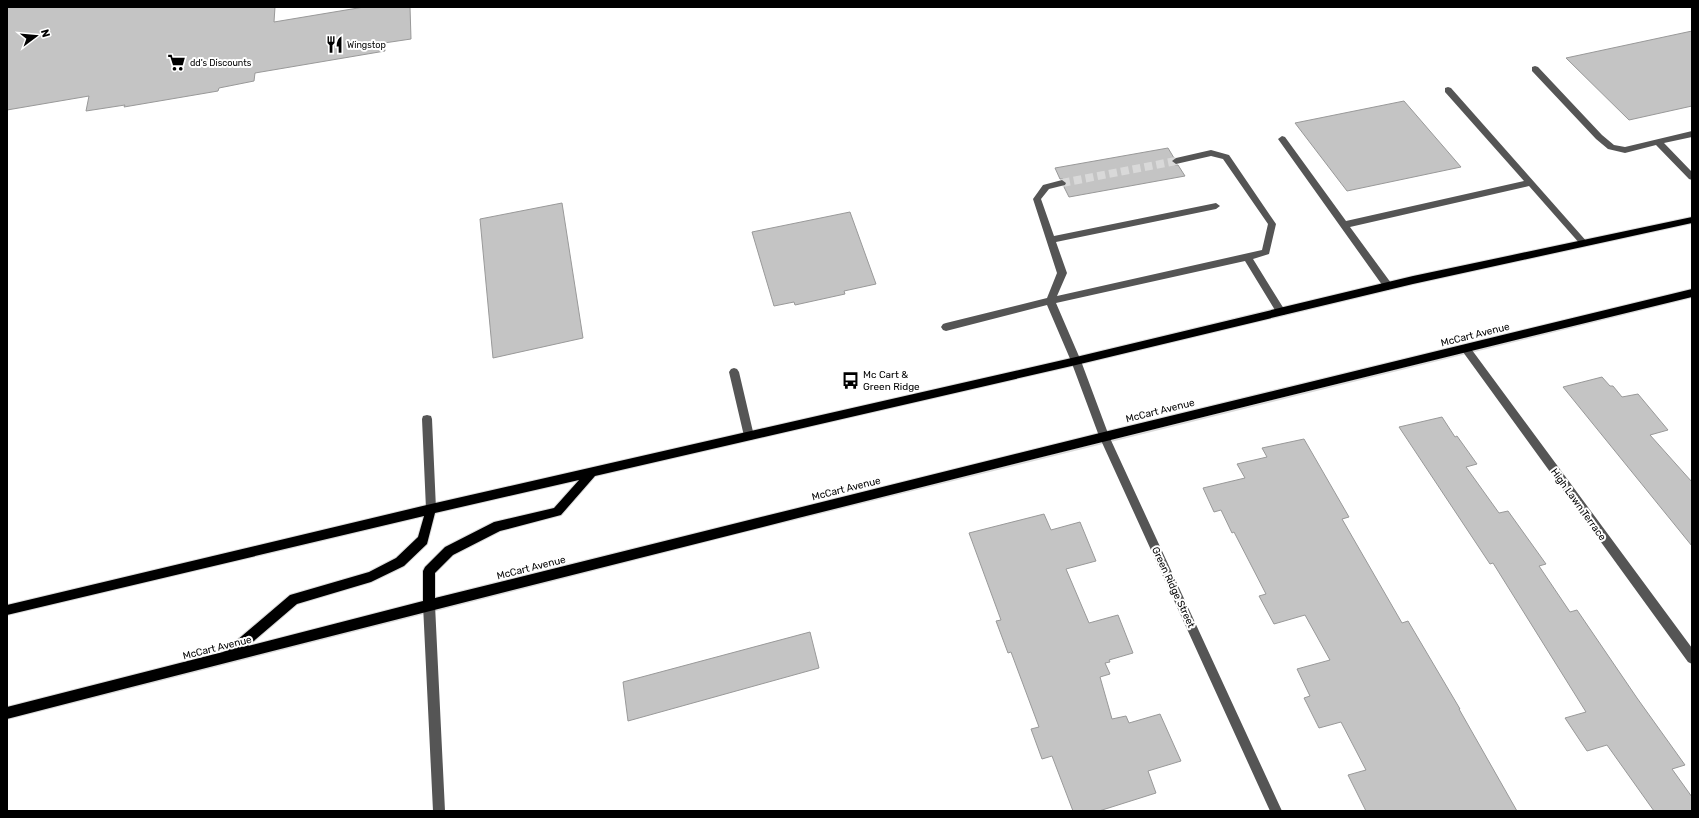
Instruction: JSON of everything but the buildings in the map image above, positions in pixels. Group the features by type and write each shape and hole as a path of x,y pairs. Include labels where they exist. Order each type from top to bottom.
{"main road":[{"path":"7,610 431,509 1076,361 1388,286 1692,220"},
{"name":"McCart Avenue","path":"7,713 429,604 1104,436 1692,293"},
{"path":"429,604 429,571 450,551 498,526 557,512 592,472"},
{"path":"227,656 294,599 371,577 400,562 423,540 431,509"}],"street":[{"path":"1535,69 1599,137 1611,147 1625,150 1692,134"},
{"path":"1448,90 1584,243"},
{"path":"1282,139 1388,286"},
{"path":"1658,142 1692,177"},
{"path":"946,327 1266,252 1272,224 1226,157 1211,153 1176,161"},
{"path":"1050,302 1062,273 1037,199 1046,187 1062,183"},
{"path":"1344,225 1530,183"},
{"path":"1050,240 1216,206"},
{"path":"1247,257 1281,312"},
{"name":"Green Ridge Street","path":"1050,302 1076,361 1104,436 1276,811"},
{"name":"High Lawn Terrace","path":"1466,349 1692,658"},
{"path":"734,372 749,436"},
{"path":"427,419 431,509"},
{"path":"429,604 439,811"}],"tunnel":[{"path":"1062,183 1176,161"}],"place":[{"name":"Wingstop","path":"334,45"},
{"name":"dd's Discounts","path":"177,63"},
{"name":"Mc Cart & Green Ridge","path":"850,380"}]}
